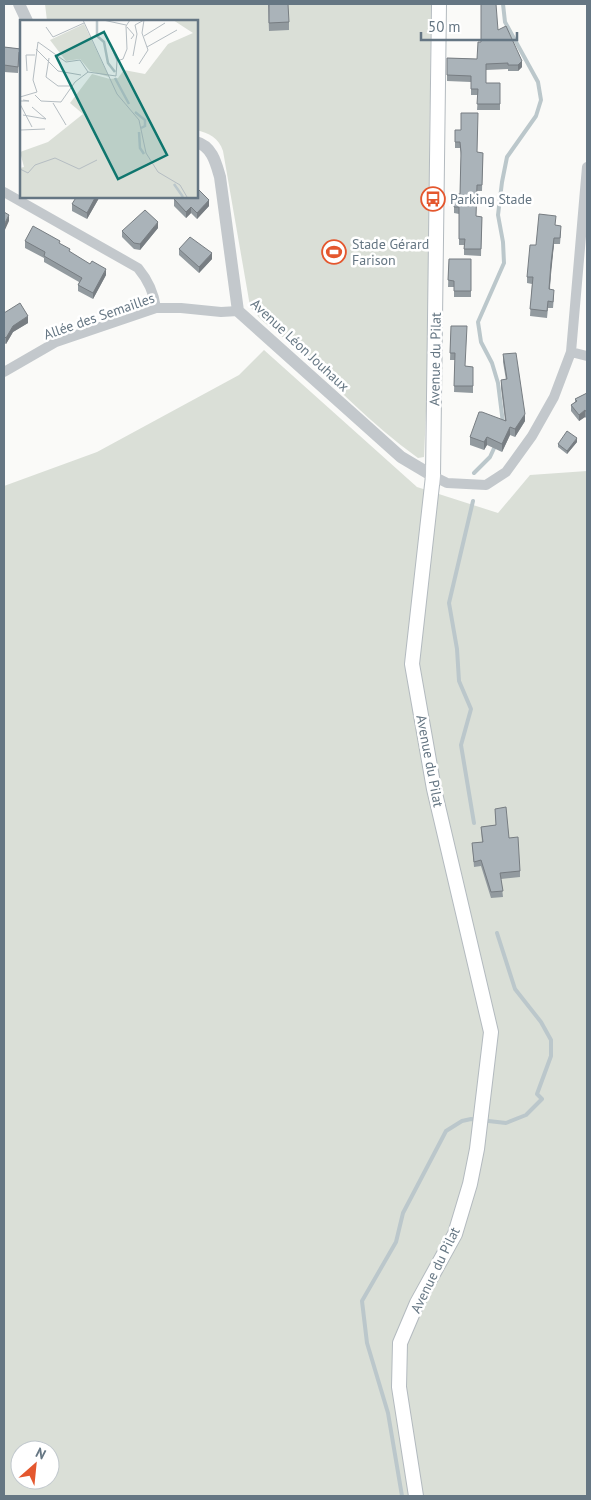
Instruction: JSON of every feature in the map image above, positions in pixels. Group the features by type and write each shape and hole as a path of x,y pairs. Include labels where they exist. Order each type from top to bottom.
{"main road":[{"name":"Avenue du Pilat","path":"416,1496 399,1387 400,1343 417,1303 455,1234 470,1184 477,1149 491,1032 434,789 412,664 433,476 439,4"}],"street":[{"path":"19,4 27,20"},
{"name":"Avenue Léon Jouhaux","path":"198,142 202,143 214,158 220,177 238,311 401,457 433,476"},
{"path":"433,476 447,483 486,485 506,472 532,436 554,396 571,352 587,167"},
{"path":"4,192 138,268 146,278 156,308"},
{"name":"Allée des Semailles","path":"5,370 56,342 156,308 181,308 221,312 238,311"},
{"path":"571,352 587,356"}],"shaded area":[{"name":"Stade Gérard Farison","path":"45,4 431,4 427,389 424,457 418,458 384,431 289,342 263,321 250,306 223,151 213,137 198,131 198,20 47,20"},
{"path":"264,350 417,487 498,513 530,475 587,471 587,1496 4,1496 4,486 97,452 239,375"}],"building":[{"path":"269,4 288,4 289,22 269,23"},
{"path":"481,4 496,4 498,30 506,26 522,61 518,65 508,65 508,63 486,64 486,83 500,83 500,104 477,104 478,89 471,89 471,76 447,75 447,58 477,59 478,42 481,42"},
{"path":"4,47 20,49 18,67 4,65"},
{"path":"461,113 478,113 477,152 483,153 482,185 477,185 476,216 482,217 481,249 464,249 465,239 459,239 459,207 454,207 454,194 460,194 461,152 460,142 455,142 455,130 461,130"},
{"path":"198,189 209,200 197,213 191,207 186,212 174,199 198,198"},
{"path":"76,198 95,198 87,213 72,204"},
{"path":"145,210 158,222 140,244 134,243 122,231"},
{"path":"4,212 9,215 4,225"},
{"path":"539,214 556,216 555,225 561,226 560,238 554,238 549,289 554,290 553,302 548,301 547,311 530,309 533,277 527,277 530,245 536,245"},
{"path":"33,226 60,241 59,243 70,249 69,251 90,264 92,261 106,269 93,293 78,285 82,278 44,256 45,252 25,241"},
{"path":"190,237 212,253 199,267 179,249"},
{"path":"449,259 471,259 471,291 454,291 454,281 448,280"},
{"path":"20,303 28,316 13,326 6,338 4,336 4,313"},
{"path":"451,326 467,326 465,366 473,367 473,386 454,386 455,353 450,353"},
{"path":"516,353 525,414 515,429 510,427 502,444 487,437 484,442 470,437 479,412 506,421 501,380 507,379 503,354"},
{"path":"587,393 587,413 585,410 579,415 571,405 577,401 575,399"},
{"path":"567,431 577,438 567,451 558,444"},
{"path":"506,807 509,838 518,837 520,871 500,873 503,891 491,892 481,860 474,862 472,843 483,842 481,827 496,825 495,809"}],"waterway":[{"path":"503,4 505,22 538,82 541,100 536,116 507,157 498,215 503,242 504,263 478,322 481,342 492,363 498,383 503,423"},
{"path":"474,473 490,457 496,444"},
{"path":"473,501 449,603 457,649 459,681 471,709 461,745 474,823"},
{"path":"402,1496 388,1413 367,1343 362,1301 396,1242 403,1213 446,1131 462,1121 471,1119 506,1123 526,1115 542,1099 537,1094 551,1056 551,1040 541,1022 515,989 497,933"}],"place":[{"name":"Parking Stade","path":"433,199"},
{"name":"Stade Gérard Farison","path":"334,252"}]}
